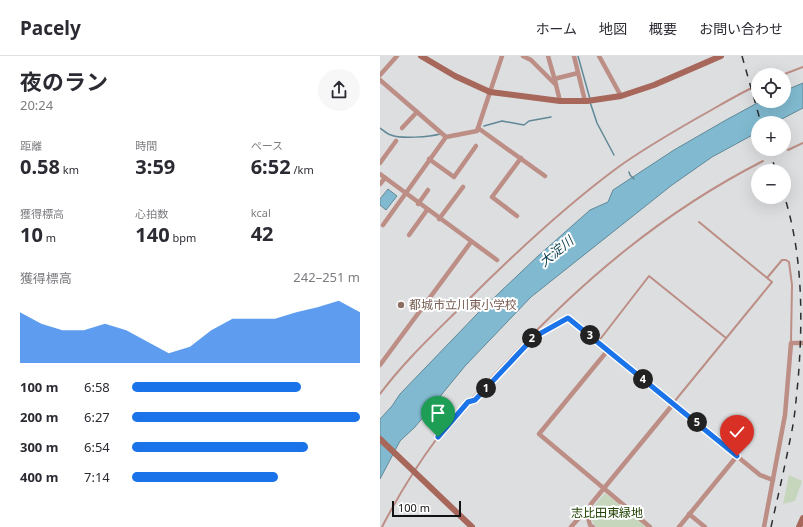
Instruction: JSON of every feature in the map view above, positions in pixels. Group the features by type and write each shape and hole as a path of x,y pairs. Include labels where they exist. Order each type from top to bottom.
{"street":[{"path":"380,75 397,56"},
{"path":"421,56 455,76 490,92 560,102 586,101 621,96 654,85 721,56"},
{"path":"382,225 446,137 477,131 502,56"},
{"path":"523,56 531,60 556,85"},
{"path":"548,56 560,102"},
{"path":"574,56 586,101"},
{"path":"599,56 621,96"},
{"path":"554,79 578,73"},
{"path":"380,80 446,137"},
{"path":"402,128 417,112"},
{"path":"478,128 545,176"},
{"path":"380,163 396,142"},
{"path":"429,159 454,177 476,146"},
{"path":"518,216 492,198 521,158"},
{"path":"380,174 418,204 497,260"},
{"path":"380,184 385,178"},
{"path":"439,219 462,187"},
{"path":"418,204 428,190"},
{"path":"409,235 427,210"},
{"path":"380,365 471,242"},
{"path":"568,318 674,403 760,475 773,480"},
{"path":"764,527 785,415 791,343 803,343"},
{"path":"608,350 538,434 650,527"},
{"path":"593,527 590,525 587,514 591,504 674,403"},
{"path":"380,439 472,527"},
{"path":"678,527 737,456"},
{"path":"571,527 579,518 587,514"},
{"path":"689,514 705,527"},
{"path":"799,527 803,518"}],"lane":[{"path":"791,72 803,67"},
{"path":"380,394 401,368 487,281 532,238 588,190 618,167 740,93 751,89"},
{"path":"791,149 803,143"},
{"path":"382,527 414,473 438,437 468,402 546,320 586,283 632,244 704,194 763,161"},
{"path":"674,403 772,282 699,222"},
{"path":"767,278 782,260 786,260 788,262 792,284 791,343"},
{"path":"598,342 649,276 726,338"},
{"path":"468,402 475,400 534,337 568,318"}],"green space":[{"path":"789,475 802,481 795,501 783,504"},
{"name":"志比田東緑地","path":"605,493 647,527 597,527 593,523 591,514 595,505"}],"water":[{"name":"大淀川","path":"803,83 803,108 788,116 751,116 751,136 712,157 672,185 531,297 465,366 415,427 400,441 380,479 380,419 392,406 400,394 479,312 538,256 590,210 608,202 613,190 674,150 751,106 751,108 791,108 791,88"},
{"path":"388,189 397,196 386,210 380,205 380,199"}],"waterway":[{"path":"578,56 590,99"},
{"path":"590,102 597,123 614,155"},
{"path":"484,126 502,121 524,125 529,121 551,117"},
{"path":"380,128 387,133 401,137 422,137 440,134"},
{"path":"629,172 634,179"}],"railway":[{"path":"742,56 759,116"},
{"path":"771,156 774,164"},
{"path":"771,527 794,422 800,358 801,311 798,264 795,241 786,204"}],"place":[{"name":"都城市立川東小学校","path":"401,305"}],"route":[{"path":"438,437 468,402 475,400 534,337 568,318 737,456"}]}
